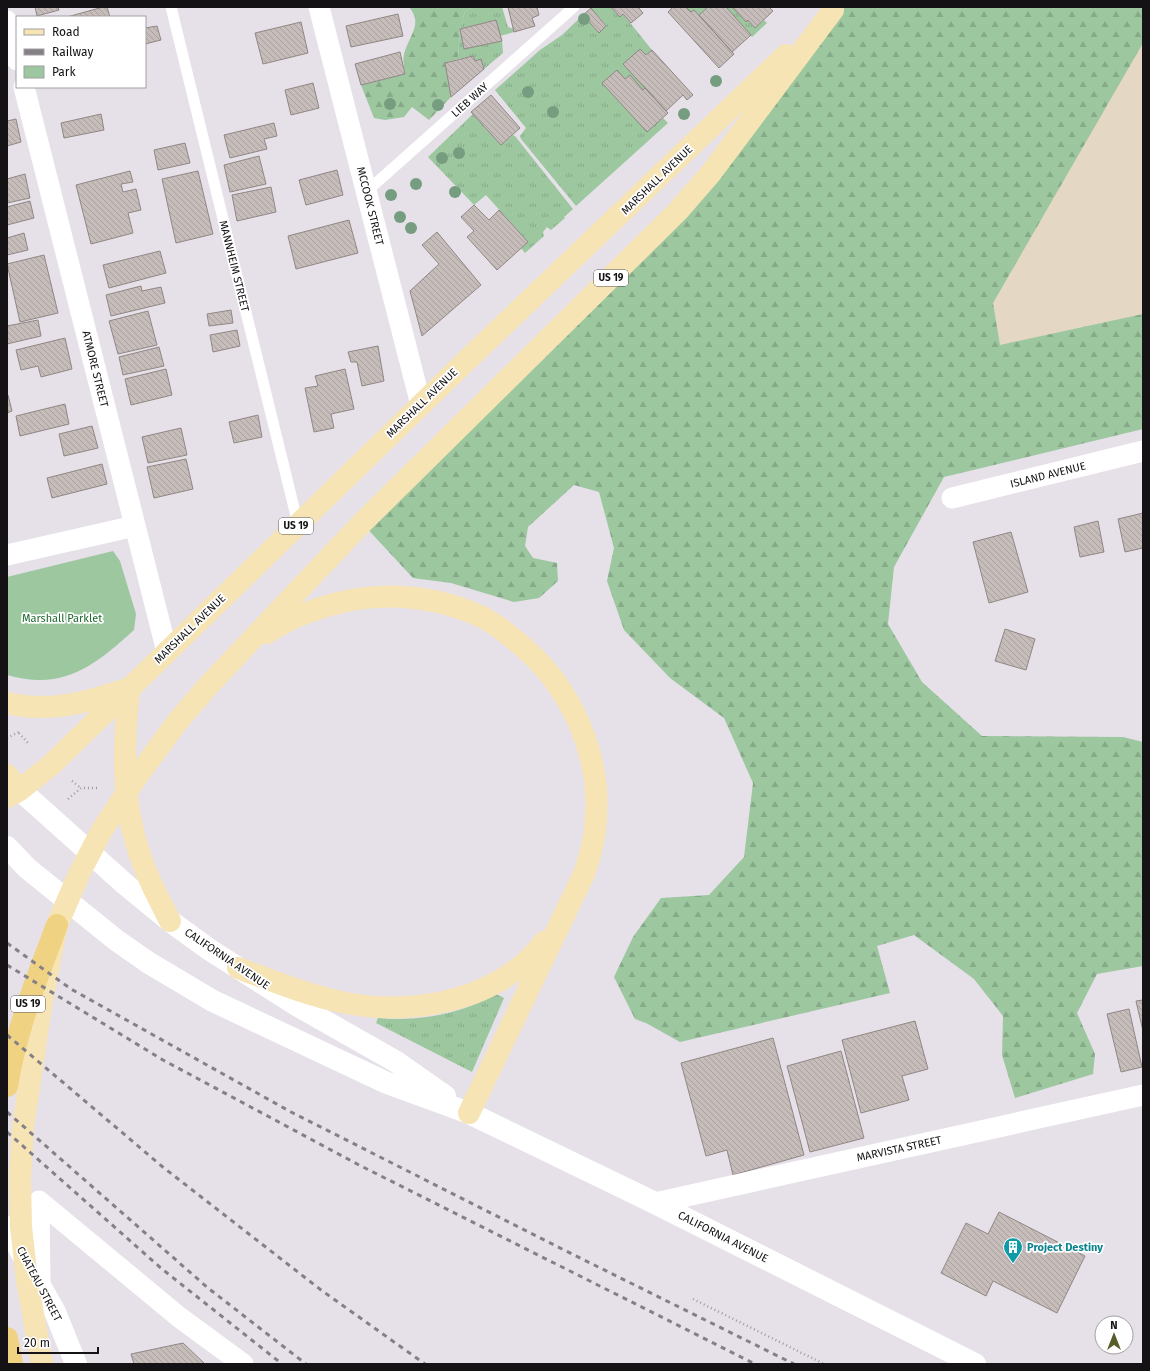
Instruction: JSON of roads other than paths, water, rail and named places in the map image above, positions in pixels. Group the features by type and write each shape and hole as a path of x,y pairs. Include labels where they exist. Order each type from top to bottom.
{"highway":[{"name":"US 19","path":"7,1086 19,1031 32,991 57,925"},
{"path":"7,1338 12,1364"}],"main road":[{"name":"MARSHALL AVENUE","path":"11,787 51,765 421,405 834,8"},
{"name":"US 19","path":"57,925 84,865 101,832 136,778 178,721 241,650 362,523 678,211 711,173 834,8"},
{"path":"241,650 276,628 313,610 335,603 382,596 405,596 425,600 465,611 485,619 519,643 551,674 581,726 595,779 596,817 590,854 584,874 469,1113"},
{"path":"7,703 32,707 69,706 90,702 129,689 124,736 124,763 127,801 140,857 170,921"},
{"path":"238,968 302,992 352,1004 400,1007 432,1005 476,992 500,981 515,971 534,955 563,917"},
{"path":"42,1364 27,1280 22,1227 20,1178 23,1127 30,1069 57,925"}],"street":[{"name":"MCCOOK STREET","path":"319,7 421,405"},
{"path":"7,21 16,56"},
{"name":"ATMORE STREET","path":"24,88 167,652"},
{"name":"ISLAND AVENUE","path":"952,498 1143,451"},
{"path":"7,555 135,526"},
{"name":"CALIFORNIA AVENUE","path":"11,787 170,921 238,968 298,1006 395,1061 469,1113"},
{"name":"CALIFORNIA AVENUE","path":"7,847 27,868 116,940 149,963 213,1001 387,1083 469,1113 655,1203 975,1364"},
{"name":"MARVISTA STREET","path":"655,1203 1143,1095"},
{"path":"40,1284 39,1201 179,1317 243,1364"},
{"name":"CHATEAU STREET","path":"7,1227 56,1312 76,1364"}],"lane":[{"name":"MANNHEIM STREET","path":"171,7 298,524"},
{"name":"LIEB WAY","path":"366,192 574,7"}],"railway":[{"path":"7,943 71,989 291,1112 794,1364"},
{"path":"7,965 163,1060 359,1165 755,1364"},
{"path":"7,1035 164,1168 321,1290 425,1364"},
{"path":"7,1112 208,1288 306,1364"},
{"path":"7,1132 162,1269 282,1364"}],"place":[{"name":"Project Destiny","path":"1013,1264"}],"park label":[{"name":"Marshall Parklet","path":"62,618"}]}
